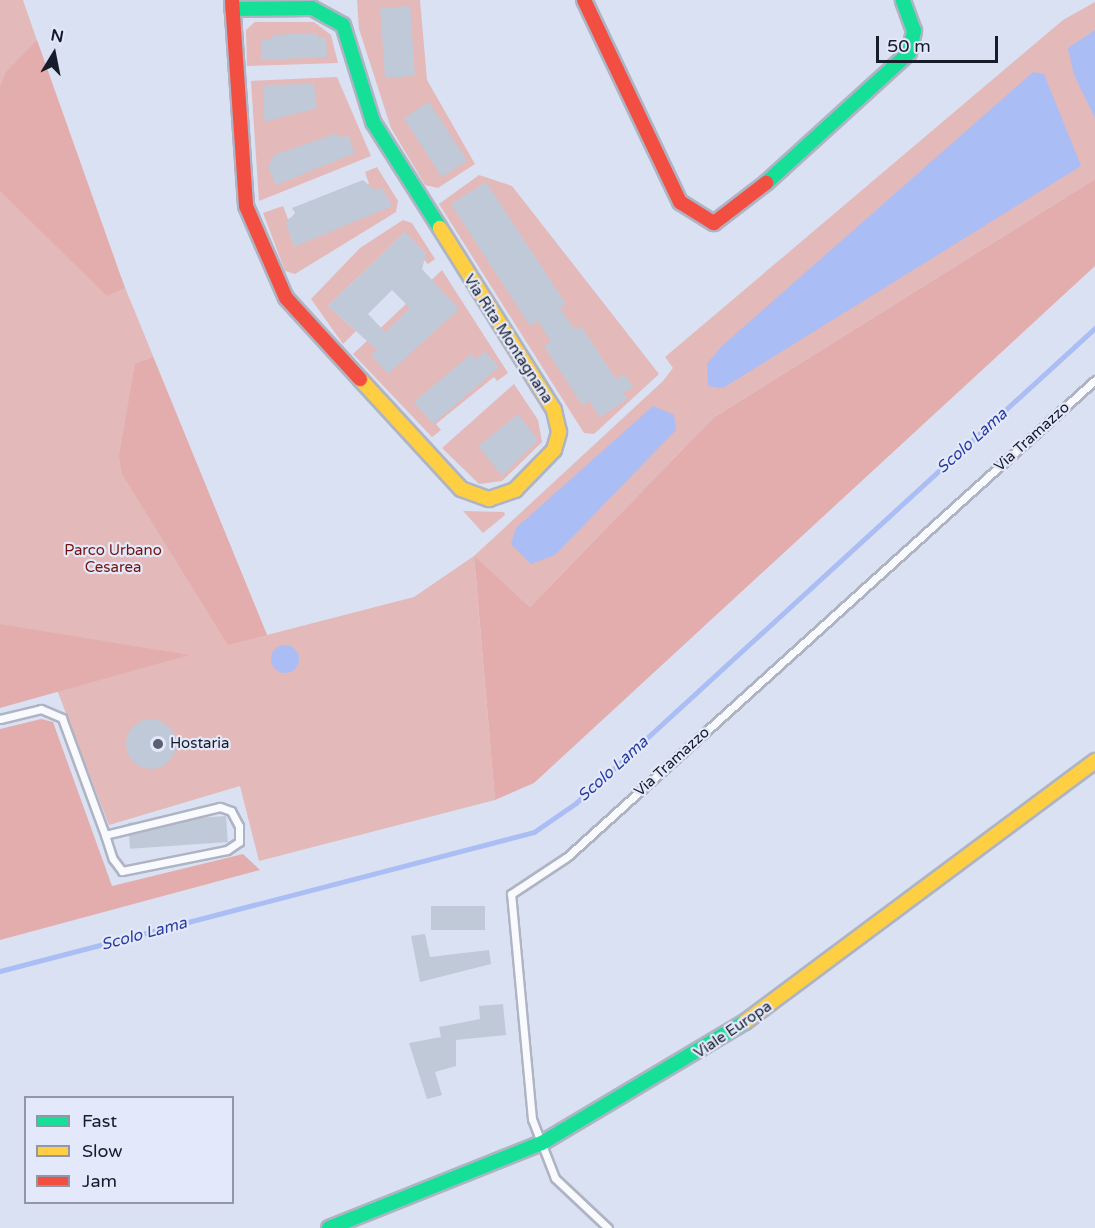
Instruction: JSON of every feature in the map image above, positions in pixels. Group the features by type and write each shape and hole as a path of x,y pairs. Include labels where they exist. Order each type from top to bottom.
{"street":[{"path":"584,0 680,202 700,219 714,223 741,206 909,53 914,31 903,0"},
{"name":"Via Rita Montagnana","path":"232,5 312,8 343,25 373,122 554,410 559,432 554,450 515,490 489,499 461,489 286,298 246,206 232,5"},
{"name":"Viale Europa","path":"329,1228 542,1143 700,1053 791,991 1095,761"}],"lane":[{"name":"Via Tramazzo","path":"608,1228 555,1178 532,1119 511,894 567,856 1095,380"},
{"path":"0,719 41,710 62,718 105,836 122,871 138,871 227,850 239,842 238,826 231,811 220,807 105,836"}],"green space":[{"name":"Parco Urbano Cesarea","path":"0,0 23,0 106,241 267,635 414,597 474,556 663,381 673,368 665,357 1063,20 1095,2 1095,179 713,418 530,607 474,557 495,800 259,861 240,786 109,825 57,690 0,706"},
{"path":"357,0 420,0 427,80 475,164 438,188 425,185 391,128 359,29"},
{"path":"255,22 314,22 331,35 338,63 247,66 246,30"},
{"path":"337,77 371,156 259,201 251,81"},
{"path":"377,167 398,201 396,212 295,274 285,271 263,213 283,206 288,219 369,184 365,172"},
{"path":"479,175 512,186 659,374 594,434 584,433 439,204"},
{"path":"403,220 412,223 435,259 428,264 422,258 426,254 404,233 328,306 356,331 343,344 311,299 360,248"},
{"path":"442,270 508,373 497,381 494,377 436,424 441,430 432,437 353,354"},
{"path":"514,384 538,420 542,442 502,481 479,484 442,448"},
{"path":"463,511 504,512 505,515 483,533"}],"shaded area":[{"path":"37,40 125,288 107,296 0,191 0,87 6,72"},
{"path":"1095,179 1095,266 534,783 495,800 474,556 530,607 713,418"},
{"path":"153,357 267,635 228,645 122,474 119,456 135,364"},
{"path":"0,624 189,655 0,708"},
{"path":"41,719 53,722 112,886 243,854 260,870 0,940 0,729"}],"water":[{"path":"1095,30 1095,118 1074,75 1068,48"},
{"path":"1033,72 1044,74 1081,166 723,388 708,386 707,364 722,346"},
{"path":"653,406 674,415 676,430 555,555 531,564 511,544 516,528"},
{"path":"285,645 295,649 299,659 295,669 285,673 275,669 271,659 275,649"}],"building":[{"path":"410,6 415,76 385,78 380,8"},
{"path":"318,33 318,38 326,38 327,57 261,60 261,40 271,40 271,35"},
{"path":"314,84 317,108 264,122 263,85"},
{"path":"429,102 467,161 442,177 404,118"},
{"path":"337,133 339,138 348,135 355,153 276,185 268,167 274,155"},
{"path":"363,180 375,190 382,188 392,206 294,247 286,223 295,213 292,208"},
{"path":"486,182 566,304 560,308 575,330 581,326 616,379 624,374 633,387 623,393 628,399 600,417 589,401 582,405 544,346 551,342 538,321 530,326 451,204"},
{"path":"405,232 426,254 422,269 459,309 388,374 371,355 377,350 328,306","holes":["392,290 410,308 385,332 368,314"]},
{"path":"485,351 499,367 433,424 414,402 471,354 476,359"},
{"path":"518,414 538,440 502,476 478,446"},
{"path":"151,719 160,721 171,730 176,744 174,753 165,764 151,769 142,767 131,758 126,744 128,735 137,724"},
{"path":"226,816 228,842 130,849 128,823"},
{"path":"431,906 485,906 485,930 431,930"},
{"path":"425,934 430,957 489,950 491,964 420,982 411,936"},
{"path":"503,1004 506,1035 456,1040 456,1066 435,1072 442,1095 427,1099 409,1043 441,1037 439,1027 480,1019 479,1006"}],"waterway":[{"name":"Scolo Lama","path":"0,971 534,832 576,803 1095,328"}],"traffic: fast":[{"path":"766,183 909,53 914,31 903,0"},
{"path":"232,9 312,8 343,25 373,122 440,228"},
{"path":"329,1228 542,1143 745,1022"}],"traffic: slow":[{"path":"360,379 461,489 489,499 515,490 554,450 559,432 554,410 440,228"},
{"path":"745,1022 1095,761"}],"traffic: jam":[{"path":"232,0 246,206 286,298 360,379"},
{"path":"584,0 680,202 714,223 766,183"}],"place":[{"name":"Hostaria","path":"158,744"}]}
